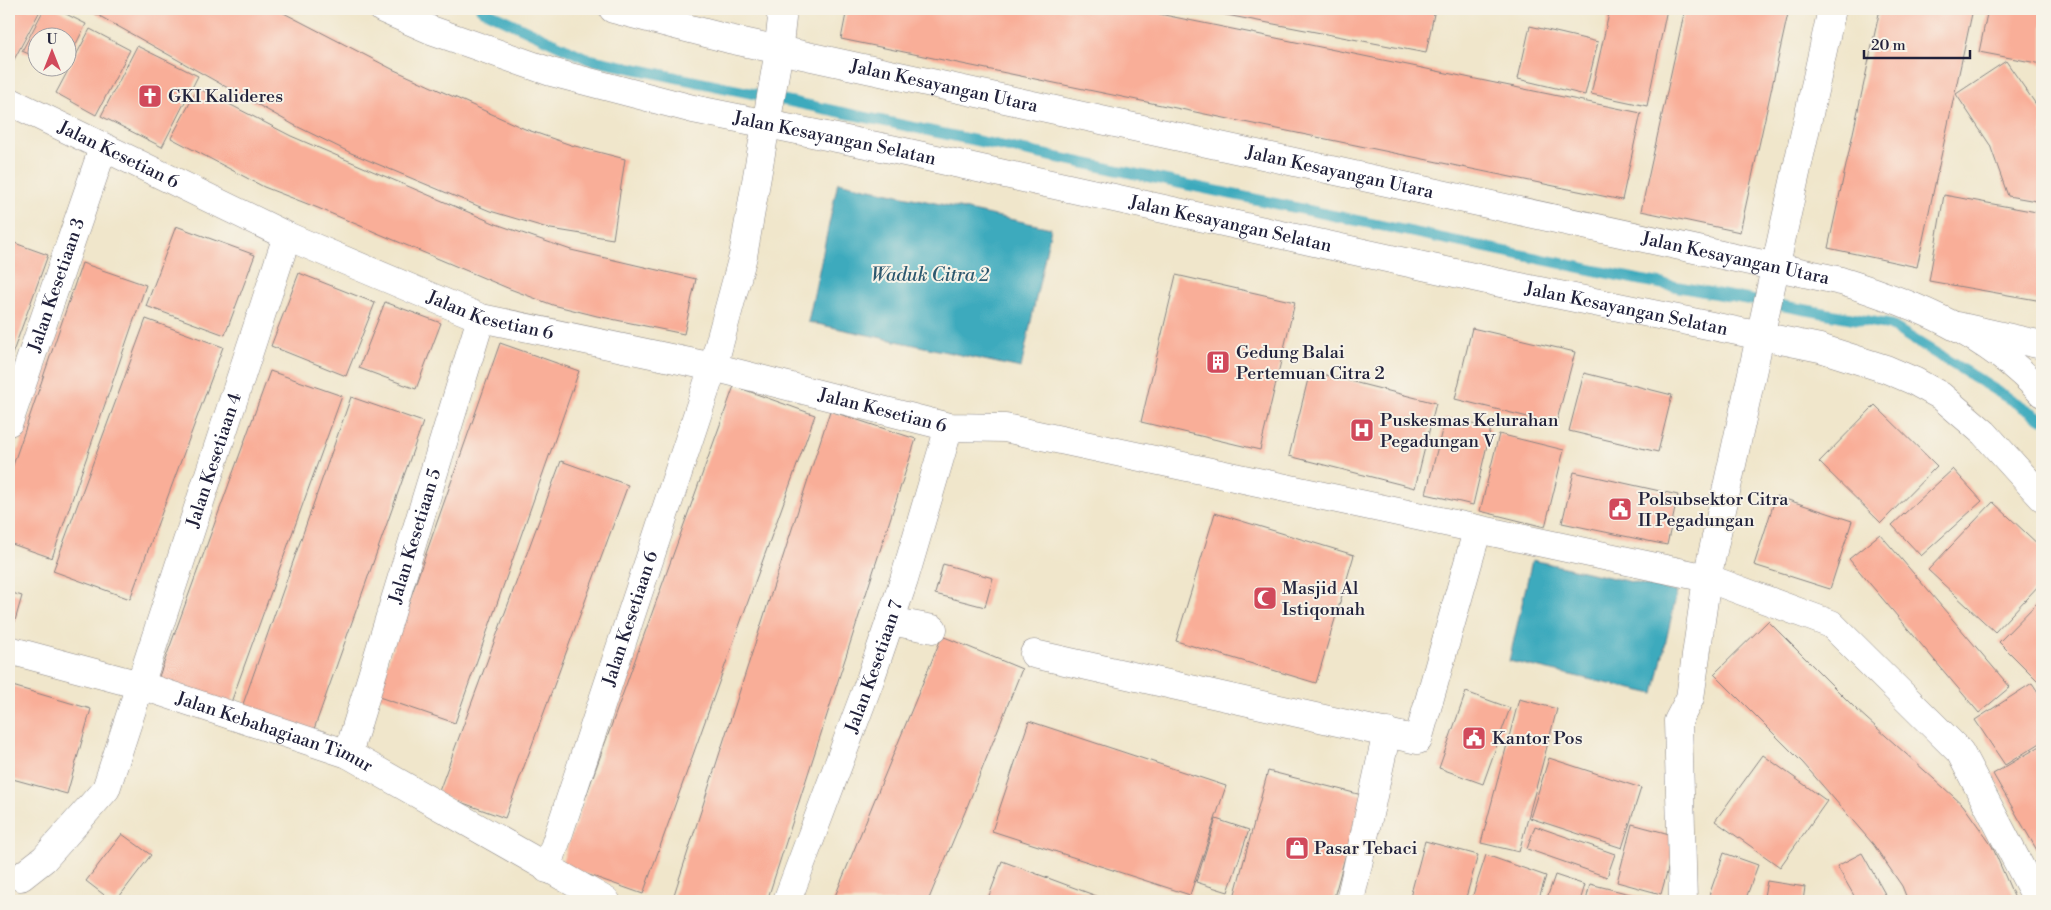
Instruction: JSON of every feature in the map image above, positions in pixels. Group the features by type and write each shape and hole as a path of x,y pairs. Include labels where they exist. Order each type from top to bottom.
{"street":[{"name":"Jalan Kesayangan Selatan","path":"383,9 431,30 551,72 693,109 768,118 901,151 1496,282 1761,328 1914,380 1941,396 1962,413 2042,497"},
{"name":"Jalan Kesayangan Utara","path":"613,9 729,39 777,56 1772,276 1878,292 1955,325 1988,345 2020,371 2042,393"},
{"path":"1684,901 1678,721 1690,698 1707,578 1832,9"},
{"name":"Jalan Kesetiaan 6","path":"547,869 713,367 743,256 768,118 783,12"},
{"name":"Jalan Kesetian 6","path":"9,101 287,236 481,318 713,367 949,427 1005,428 1707,578 1831,624 1960,752 2038,901"},
{"name":"Jalan Kesetiaan 3","path":"9,422 103,148"},
{"name":"Jalan Kesetiaan 4","path":"140,685 287,236"},
{"name":"Jalan Kesetiaan 5","path":"348,754 481,318"},
{"path":"1955,325 2042,345"},
{"name":"Jalan Kesetiaan 7","path":"787,901 890,621 949,427"},
{"path":"1034,654 1418,740 1477,530"},
{"path":"890,621 934,629"},
{"name":"Jalan Kebahagiaan Timur","path":"9,650 140,685 348,754 606,901"},
{"path":"21,877 44,859 106,789 140,685"},
{"path":"1350,901 1387,732"}],"water":[{"name":"Waduk Citra 2","path":"838,182 1051,228 1021,368 808,322"},
{"path":"1532,560 1677,592 1654,694 1509,661"}],"building":[{"path":"9,9 41,9 31,28 28,28 28,33 9,69"},
{"path":"44,9 56,9 86,24 78,40 78,28 34,28"},
{"path":"87,9 276,9 392,69 525,129 571,145 625,159 613,239 551,229 490,211 351,153 294,125"},
{"path":"683,9 697,9 695,13"},
{"path":"847,9 1135,9 1641,113 1622,200 841,39"},
{"path":"1195,9 1435,9 1426,53"},
{"path":"1610,9 1667,9 1647,106 1591,94"},
{"path":"1685,9 1789,9 1740,232 1641,211"},
{"path":"1880,9 1973,9 1917,267 1828,248"},
{"path":"1988,9 2042,9 2042,64 1979,52"},
{"path":"1530,26 1598,42 1585,95 1518,79"},
{"path":"90,29 130,50 96,115 56,93 64,78 78,78 78,52"},
{"path":"28,40 28,54 22,51"},
{"name":"GKI Kalideres","path":"137,46 198,76 162,147 101,116"},
{"path":"2006,61 2042,113 2042,202 2008,196 1990,145 1956,94"},
{"path":"198,88 291,136 496,224 571,250 696,279 684,334 553,305 264,187 171,138"},
{"path":"1944,195 2042,213 2042,301 1929,281"},
{"path":"176,226 255,255 225,335 146,306"},
{"path":"9,241 48,255 9,363"},
{"path":"82,263 146,285 52,558 9,543 9,477"},
{"path":"299,273 375,303 346,376 271,346"},
{"name":"Gedung Balai Pertemuan Citra 2","path":"1176,275 1295,302 1260,450 1141,422"},
{"path":"385,302 441,323 416,389 359,368"},
{"path":"146,319 223,347 130,599 53,571"},
{"path":"1472,328 1575,352 1556,424 1455,399"},
{"path":"500,343 579,371 455,723 376,696"},
{"path":"270,371 342,396 229,708 157,682"},
{"name":"Puskesmas Kelurahan Pegadungan V","path":"1310,371 1436,403 1415,488 1289,456"},
{"path":"1584,373 1672,395 1658,452 1569,431"},
{"path":"734,386 815,415 643,894 561,865"},
{"path":"351,397 423,422 313,732 242,707"},
{"path":"1875,405 1937,466 1881,523 1819,462"},
{"path":"830,411 916,439 767,901 672,901"},
{"path":"1445,418 1491,428 1473,505 1426,494"},
{"path":"1499,434 1564,450 1545,527 1480,511"},
{"path":"561,461 628,485 505,818 438,794"},
{"path":"1953,469 1982,501 1921,556 1892,525"},
{"name":"Polsubsektor Citra II Pegadungan","path":"1574,472 1678,495 1667,545 1562,523"},
{"path":"1776,496 1852,521 1830,589 1754,565"},
{"path":"1993,502 2042,548 2042,582 1995,632 1928,570"},
{"name":"Masjid Al Istiqomah","path":"1215,513 1354,555 1316,683 1176,641"},
{"path":"1880,534 2010,687 1979,713 1849,559"},
{"path":"943,564 993,578 985,607 935,594"},
{"path":"9,592 22,596 11,635 9,635"},
{"path":"2042,598 2042,676 2038,681 1999,642"},
{"path":"1768,621 1857,710 1963,805 1992,846 2016,901 1908,901 1902,886 1873,844 1803,763 1714,674"},
{"path":"942,636 1022,669 965,812 928,901 833,901"},
{"path":"2032,683 2042,698 2042,742 2005,765 1975,720"},
{"path":"9,685 91,709 67,794 9,778"},
{"name":"Kantor Pos","path":"1466,692 1510,708 1483,784 1439,768"},
{"path":"1519,699 1557,709 1519,852 1481,843"},
{"path":"1029,721 1226,786 1190,895 992,831"},
{"path":"2042,745 2042,859 1993,774"},
{"path":"1763,755 1827,801 1780,867 1715,821"},
{"path":"1549,758 1641,788 1622,848 1530,818"},
{"name":"Pasar Tebaci","path":"1268,771 1362,795 1333,901 1233,901"},
{"path":"1216,819 1249,830 1228,892 1196,882"},
{"path":"1632,824 1677,836 1661,894 1617,882"},
{"path":"1535,826 1615,854 1607,877 1527,849"},
{"path":"122,834 151,855 116,901 112,901 86,881"},
{"path":"1425,841 1478,855 1465,901 1409,901"},
{"path":"1724,853 1758,865 1745,901 1707,901"},
{"path":"1862,853 1889,901 1857,901 1837,866"},
{"path":"1486,855 1546,876 1538,901 1471,901"},
{"path":"1002,861 1110,901 987,901"},
{"path":"1555,875 1585,885 1580,901 1546,901"},
{"path":"1767,881 1805,887 1803,901 1763,901"},
{"path":"1590,884 1658,901 1586,901"}],"waterway":[{"path":"481,9 588,59 1640,280 1890,325 2042,419"}],"place":[{"name":"GKI Kalideres","path":"150,96"},
{"name":"Gedung Balai Pertemuan Citra 2","path":"1218,362"},
{"name":"Puskesmas Kelurahan Pegadungan V","path":"1362,430"},
{"name":"Polsubsektor Citra II Pegadungan","path":"1620,509"},
{"name":"Masjid Al Istiqomah","path":"1265,598"},
{"name":"Kantor Pos","path":"1474,738"},
{"name":"Pasar Tebaci","path":"1297,848"}]}
